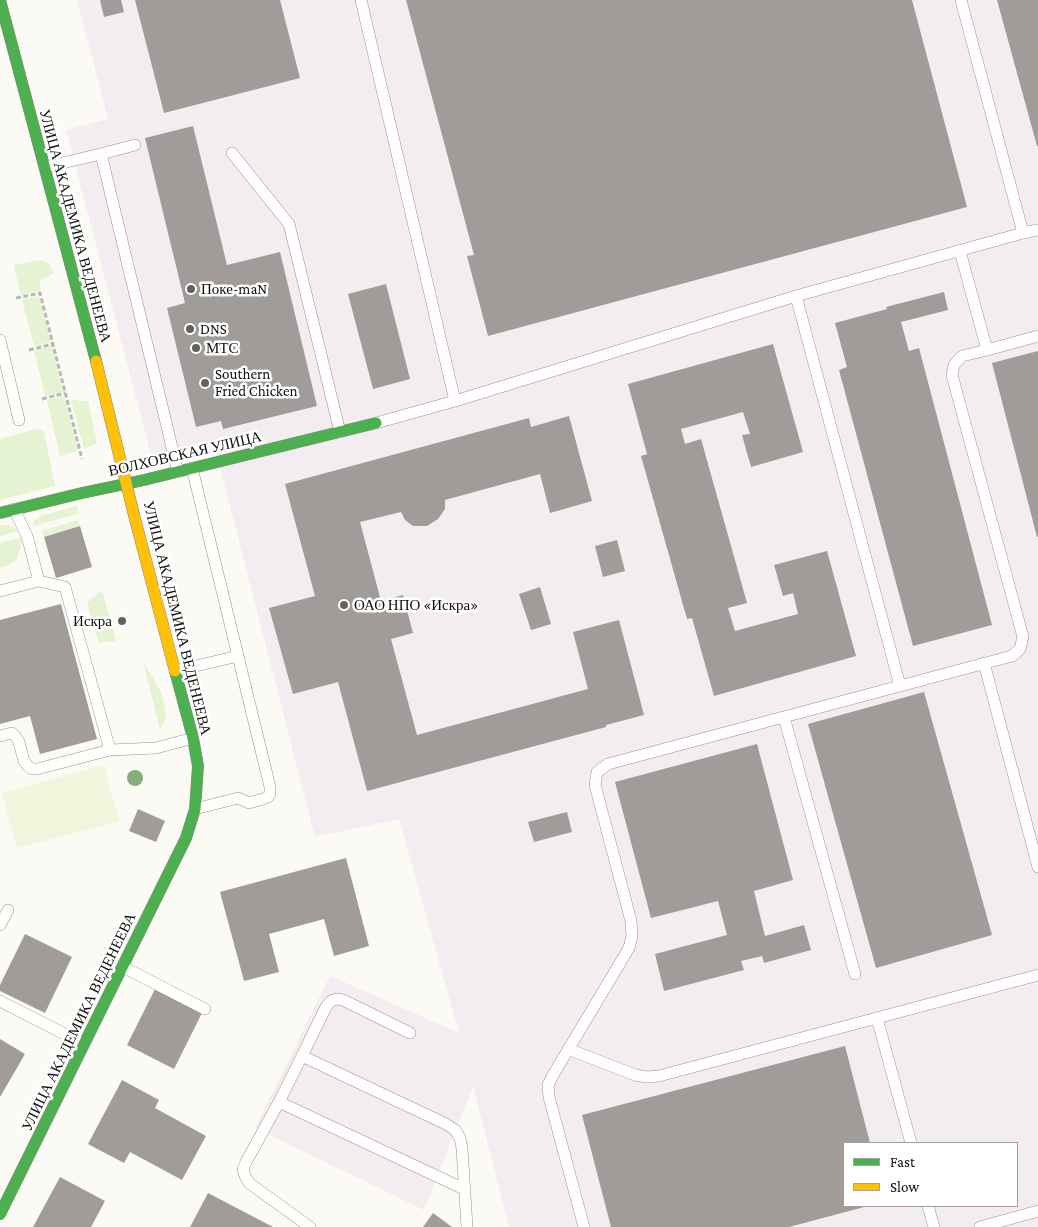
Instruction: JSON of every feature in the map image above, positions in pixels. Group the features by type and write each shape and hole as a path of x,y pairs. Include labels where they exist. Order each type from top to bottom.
{"street":[{"name":"УЛИЦА АКАДЕМИКА ВЕДЕНЕЕВА","path":"0,0 193,738 198,766 195,809 186,838 0,1214"},
{"name":"ВОЛХОВСКАЯ УЛИЦА","path":"0,513 178,472 376,423"}],"lane":[{"path":"362,0 455,401"},
{"path":"961,0 1023,233"},
{"path":"45,167 135,145"},
{"path":"232,153 289,224 340,432"},
{"path":"100,154 178,472"},
{"path":"376,423 455,401 796,296 1038,230"},
{"path":"960,251 986,350"},
{"path":"796,296 900,686"},
{"path":"584,1227 549,1097 548,1085 629,948 632,936 631,921 594,785 597,772 608,764 1012,656 1020,649 1022,636 952,375 954,365 962,356 1038,336"},
{"path":"0,340 20,420"},
{"path":"192,468 270,787 270,794 263,799 249,803 238,798 195,809"},
{"path":"14,510 26,536 39,581"},
{"path":"0,591 39,581 65,587 110,750"},
{"path":"175,672 238,656"},
{"path":"984,663 1038,867"},
{"path":"784,717 855,974"},
{"path":"0,736 12,733 16,736 24,760 32,769 110,750 156,748 193,738"},
{"path":"0,925 8,910"},
{"path":"122,967 204,1009"},
{"path":"568,1049 635,1075 659,1076 1038,975"},
{"path":"310,1227 249,1183 243,1169 246,1162 330,1002 337,999 343,1000 410,1033"},
{"path":"0,1001 84,1044"},
{"path":"877,1018 911,1142"},
{"path":"302,1056 455,1130 460,1138 462,1148 467,1227"},
{"path":"279,1102 464,1190"},
{"path":"928,1207 934,1227"},
{"path":"980,1227 1038,1211"}],"path":[{"path":"16,298 40,293 82,459"},
{"path":"29,350 53,344"},
{"path":"42,399 66,393"}],"shaded area":[{"path":"77,0 1038,0 1038,1227 509,1227 473,1086 424,1210 255,1128 330,976 459,1033 399,819 315,837 213,440 151,455 66,130 108,119"}],"green space":[{"path":"38,260 49,264 54,273 39,281 41,290 21,295 14,265"},
{"path":"39,296 51,342 34,346 22,300"},
{"path":"52,346 63,392 45,396 34,351"},
{"path":"64,396 78,451 60,456 47,400"},
{"path":"71,400 88,401 97,443 84,449"},
{"path":"40,429 44,432 55,486 0,500 0,439"},
{"path":"77,506 78,514 33,526 34,521 40,516"},
{"path":"78,520 80,526 44,537 42,531"},
{"path":"0,525 14,527 18,531 0,536"},
{"path":"21,537 22,543 16,560 0,568 0,543"},
{"path":"102,590 116,641 99,643 87,603"},
{"path":"143,661 161,692 166,713 165,720 160,729"},
{"path":"104,765 119,821 17,848 2,793"}],"building":[{"path":"100,0 121,0 124,12 104,17"},
{"path":"135,0 280,0 300,78 164,113"},
{"path":"406,0 912,0 967,207 488,336 467,256 474,255"},
{"path":"997,0 1038,0 1038,146 1037,146"},
{"path":"193,126 227,265 280,252 317,406 223,429 221,421 196,427 167,308 185,303 145,138"},
{"path":"386,284 410,379 373,389 348,294"},
{"path":"944,292 948,310 901,322 909,351 919,348 992,625 913,646 839,370 847,367 835,323"},
{"path":"773,344 803,452 751,467 742,435 750,434 743,412 681,429 685,444 701,439 747,603 728,608 735,631 798,614 793,593 783,596 774,565 827,551 856,656 714,696 692,618 687,619 641,456 647,454 628,384"},
{"path":"1038,351 1038,537 1037,537 992,363"},
{"name":"ОАО НПО «Искра»","path":"569,416 592,501 550,513 540,474 445,500 445,509 438,519 427,526 413,526 405,520 401,512 360,522 381,601 403,595 413,633 391,639 417,735 588,689 573,632 619,620 644,715 606,725 606,727 367,791 338,682 293,694 269,608 315,596 285,484 529,418 531,427"},
{"path":"80,526 92,567 56,578 44,537"},
{"path":"617,540 625,571 603,577 595,546"},
{"path":"540,587 551,624 531,630 519,594"},
{"path":"61,604 97,739 40,754 30,716 0,724 0,620"},
{"path":"924,692 992,935 876,968 808,724"},
{"path":"757,744 793,880 754,891 765,936 804,925 811,950 764,963 762,956 741,961 744,970 664,991 655,954 727,935 718,901 651,918 615,782"},
{"path":"138,809 165,821 156,842 129,831"},
{"path":"567,812 572,832 534,842 528,822"},
{"path":"346,858 369,946 334,956 324,919 269,934 279,972 244,981 220,892"},
{"path":"25,934 72,957 45,1013 0,991 0,985"},
{"path":"155,989 202,1013 174,1069 127,1045"},
{"path":"0,1039 25,1054 0,1097"},
{"path":"845,1046 870,1142 843,1142 843,1207 864,1207 789,1227 611,1227 582,1115"},
{"path":"122,1080 159,1100 155,1108 206,1136 182,1180 130,1152 124,1163 88,1144"},
{"path":"60,1177 105,1201 91,1227 33,1227"},
{"path":"208,1193 273,1227 190,1227"},
{"path":"433,1213 452,1227 423,1227"}],"traffic: fast":[{"path":"0,0 96,361"},
{"path":"0,513 376,423"},
{"path":"0,1214 186,838 195,809 198,766 193,738 175,671"}],"traffic: slow":[{"path":"96,361 175,671"}],"place":[{"name":"Поке-maN","path":"191,289"},
{"name":"DNS","path":"190,329"},
{"name":"МТС","path":"196,348"},
{"name":"Southern Fried Chicken","path":"205,383"},
{"name":"ОАО НПО «Искра»","path":"344,605"},
{"name":"Искра","path":"122,621"}]}
